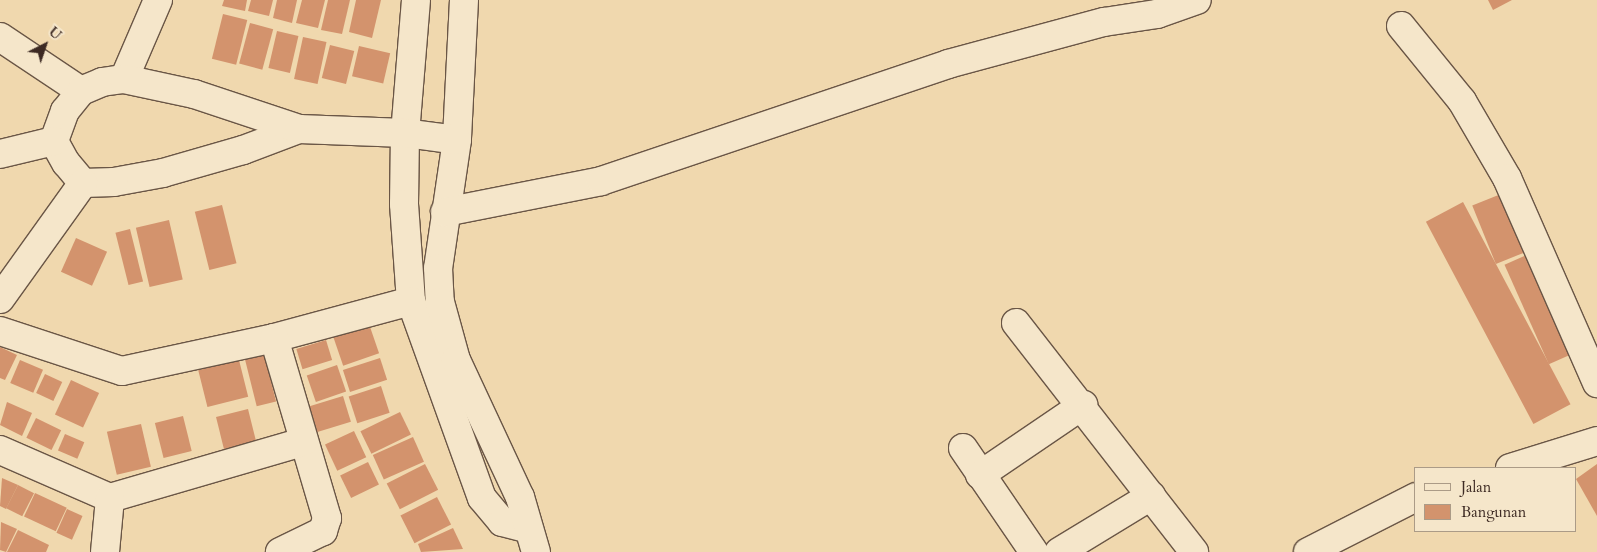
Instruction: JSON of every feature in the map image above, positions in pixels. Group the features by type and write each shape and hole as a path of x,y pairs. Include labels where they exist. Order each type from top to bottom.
{"street":[{"path":"124,79 158,0"},
{"path":"416,0 405,133 404,204 411,301 482,498 502,522 531,540"},
{"path":"464,0 457,140 438,268 440,302 459,368 520,497 531,540"},
{"path":"445,212 601,181 948,64 1095,24 1157,14 1197,0"},
{"path":"1401,26 1462,101 1506,178 1597,383"},
{"path":"0,37 81,91"},
{"path":"54,141 65,111 81,91 102,82 124,79 194,94 299,128 405,133 457,140"},
{"path":"84,183 114,182 163,173 243,150 299,128"},
{"path":"0,154 54,141"},
{"path":"54,141 84,183"},
{"path":"0,298 84,183"},
{"path":"0,332 122,371 274,338 411,301"},
{"path":"1016,323 1083,405 1194,552"},
{"path":"274,338 303,442 327,518 323,531 280,552"},
{"path":"980,475 1083,405"},
{"path":"1513,467 1597,441"},
{"path":"0,450 110,498 303,442"},
{"path":"963,448 1034,552"},
{"path":"1059,552 1151,496"},
{"path":"1308,552 1414,497"},
{"path":"105,552 110,498"}],"building":[{"path":"224,0 247,0 245,11 222,6"},
{"path":"251,0 273,0 269,16 248,11"},
{"path":"277,0 297,0 292,23 273,18"},
{"path":"302,0 325,0 318,28 296,23"},
{"path":"328,0 350,0 342,34 321,30"},
{"path":"356,0 381,0 372,38 349,32"},
{"path":"1488,0 1512,0 1493,10"},
{"path":"223,14 247,20 236,65 212,59"},
{"path":"250,23 273,29 262,70 239,64"},
{"path":"277,31 298,36 290,73 268,68"},
{"path":"303,37 326,42 318,84 294,79"},
{"path":"330,45 354,51 346,84 322,78"},
{"path":"359,46 390,53 383,83 352,76"},
{"path":"1501,194 1525,252 1496,264 1472,206"},
{"path":"1463,202 1571,404 1533,424 1426,222"},
{"path":"222,205 237,263 209,270 195,212"},
{"path":"169,220 183,279 150,287 136,228"},
{"path":"130,229 143,281 129,285 115,233"},
{"path":"76,238 107,252 92,286 61,272"},
{"path":"1531,253 1575,353 1549,364 1505,265"},
{"path":"369,324 379,353 343,366 333,336"},
{"path":"326,340 332,360 302,369 296,349"},
{"path":"0,347 17,355 5,380 0,378"},
{"path":"263,349 276,401 257,406 244,354"},
{"path":"380,358 387,380 350,392 343,370"},
{"path":"20,360 43,370 33,393 10,383"},
{"path":"239,360 248,397 207,407 198,370"},
{"path":"337,365 346,391 316,402 307,375"},
{"path":"45,374 62,382 53,401 36,393"},
{"path":"71,380 99,393 83,428 55,414"},
{"path":"381,386 390,413 357,423 349,397"},
{"path":"343,396 351,422 317,432 310,406"},
{"path":"7,402 32,413 22,436 0,425"},
{"path":"248,409 256,441 224,449 216,417"},
{"path":"400,412 411,434 371,454 360,431"},
{"path":"183,416 192,451 164,458 155,423"},
{"path":"36,418 61,430 52,450 26,438"},
{"path":"141,424 151,467 117,475 107,432"},
{"path":"354,431 366,457 337,471 325,445"},
{"path":"65,434 84,442 77,459 58,451"},
{"path":"413,437 424,462 384,480 373,455"},
{"path":"368,462 379,484 351,498 340,476"},
{"path":"425,464 438,490 400,509 387,484"},
{"path":"1597,464 1597,516 1577,481 1577,478"},
{"path":"2,478 18,485 6,509 0,506"},
{"path":"18,485 34,493 22,516 6,508"},
{"path":"35,493 67,508 56,531 24,517"},
{"path":"437,497 451,525 415,543 400,516"},
{"path":"67,509 83,516 72,540 56,533"},
{"path":"1,522 17,529 6,552 0,550"},
{"path":"453,528 463,549 421,552 418,544"},
{"path":"18,530 49,545 46,552 7,552"}]}
